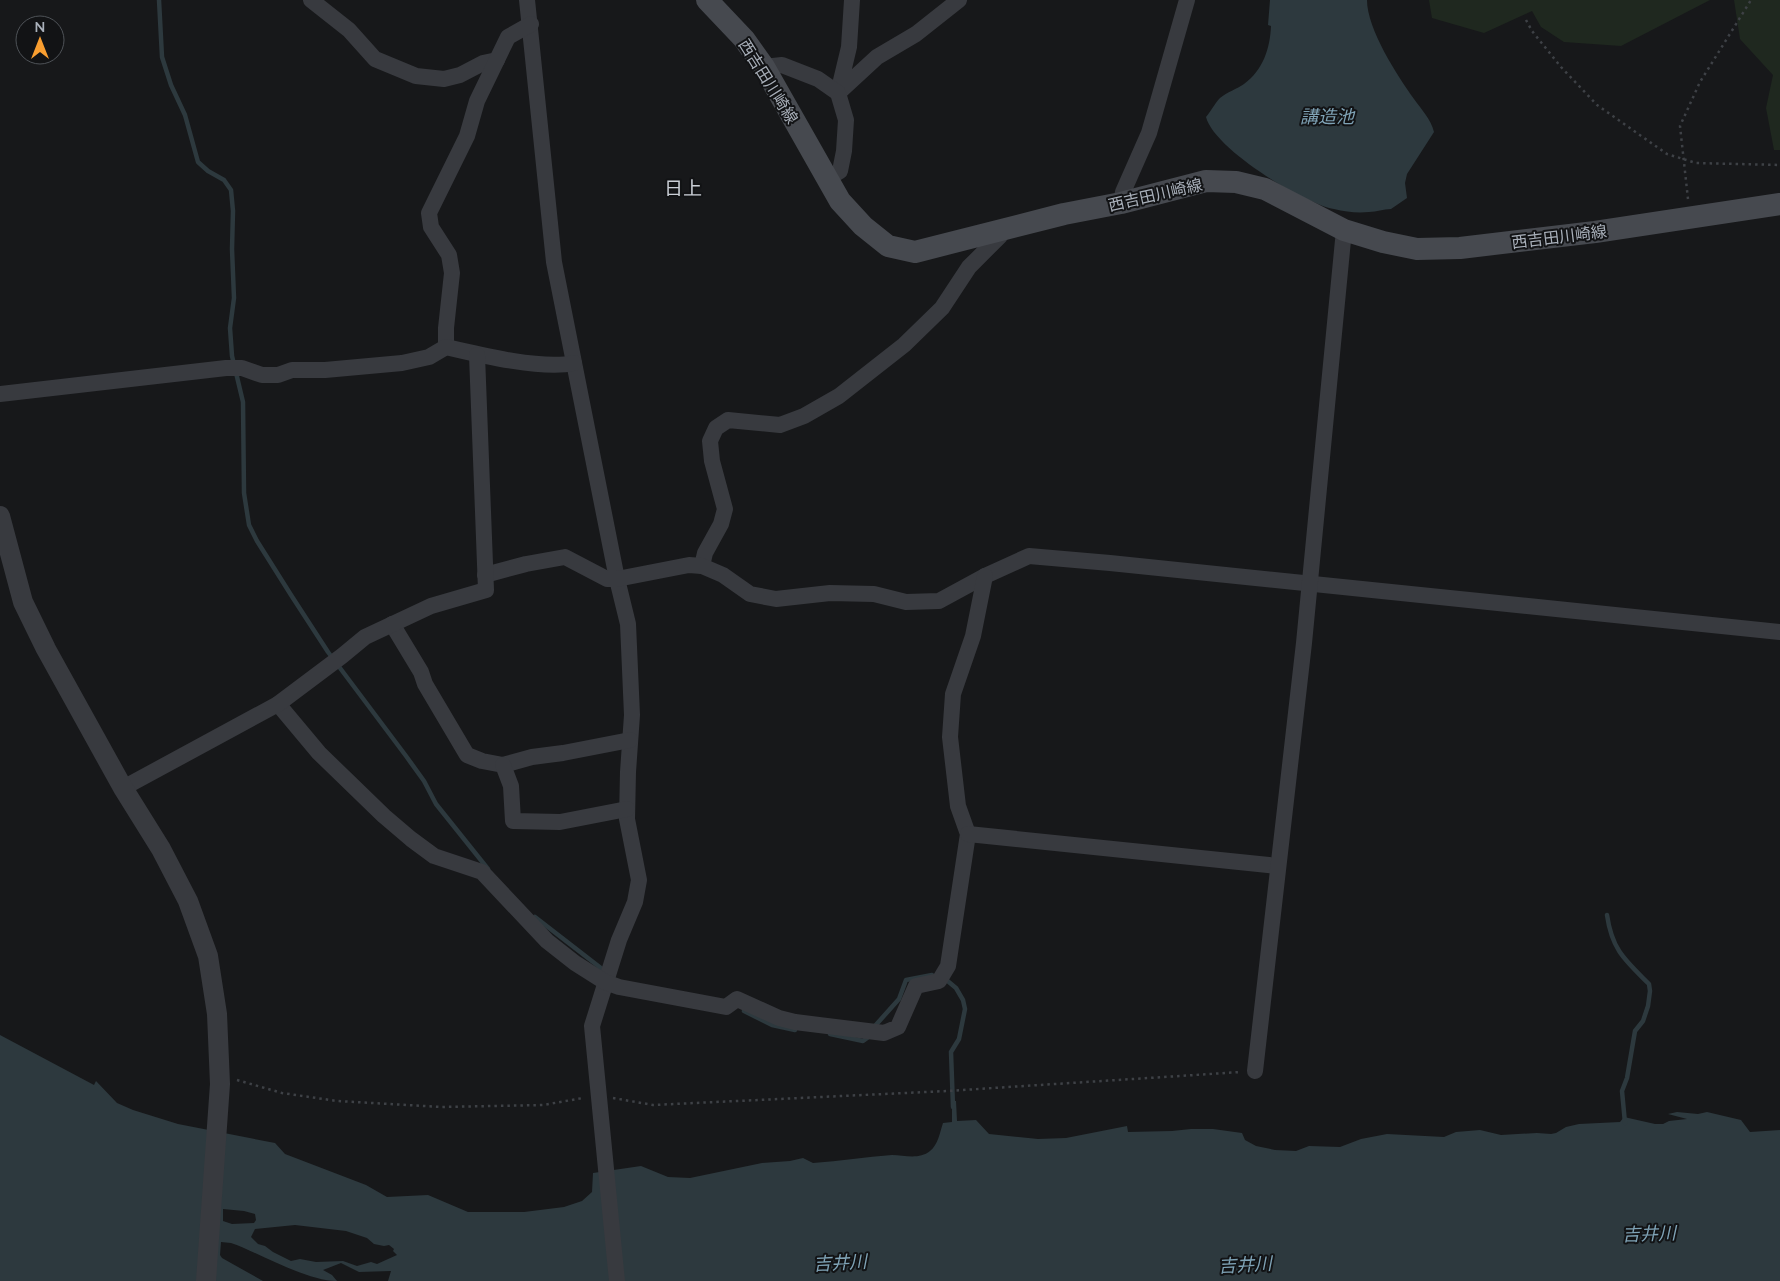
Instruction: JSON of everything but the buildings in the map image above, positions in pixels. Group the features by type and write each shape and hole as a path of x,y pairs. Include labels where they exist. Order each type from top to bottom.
{"main road":[{"name":"西吉田川崎線","path":"707,0 744,39 764,67 840,201 863,226 888,246 915,252 1005,228 1122,203 1206,181 1236,182 1264,189 1344,230 1383,242 1417,249 1460,248 1595,232 1780,204"}],"street":[{"path":"311,0 349,30 375,59 416,76 444,79 460,75 484,63 497,60"},
{"path":"527,0 531,24 554,262 617,580 628,624 632,715 627,819 639,880 635,902 619,940 592,1026 616,1281"},
{"path":"826,179 840,171 844,151 846,120 838,93 849,47 852,0"},
{"path":"838,93 877,57 916,34 959,0"},
{"path":"1122,203 1123,192 1149,133 1187,0"},
{"path":"446,348 446,328 452,273 450,255 431,228 429,213 467,136 478,101 508,37 531,24"},
{"path":"764,67 782,65 818,79 838,93"},
{"path":"702,566 705,553 721,524 726,509 712,461 710,440 716,428 728,420 780,425 804,416 840,396 904,345 942,308 969,266 1000,236 1005,228"},
{"path":"1255,1071 1309,584 1344,230"},
{"path":"0,394 226,368 242,368 262,375 278,375 292,370 325,370 402,363 429,356 446,348 477,355 561,366 574,363"},
{"path":"123,788 278,704 365,637 431,606 486,590 477,355"},
{"path":"0,516 23,602 46,649 123,788 161,849 188,901 208,956 217,1014 220,1080 206,1281"},
{"path":"485,575 564,557 607,579 617,580 689,565 702,566 723,575 750,594 776,599 830,593 874,594 906,602 939,601 1029,556 1780,632"},
{"path":"278,704 319,753 404,834 434,856 482,872 547,940 575,963 605,982 619,987 726,1007 738,999 771,1015 795,1022 884,1033 898,1028 916,986 939,981 948,966 968,834 958,806 950,736 953,694 974,636 986,576"},
{"path":"392,624 422,672 425,684 467,755 482,761 503,765 532,757 630,740"},
{"path":"503,765 511,786 513,821 560,822 627,809"},
{"path":"968,834 1278,866"}],"path":[{"path":"1685,218 1688,201 1680,126 1700,82 1751,0"},
{"path":"1526,20 1561,67 1597,105 1667,154 1696,163 1780,165"},
{"path":"220,1080 282,1093 337,1101 441,1107 543,1105 599,1101 654,1105 947,1091 1255,1071"}],"shaded area":[{"path":"1429,0 1710,0 1621,46 1564,42 1541,27 1532,11 1484,33 1432,18"},
{"path":"1734,0 1780,0 1780,150 1774,150 1766,108 1773,75 1740,39"}],"water":[{"name":"講造池","path":"1270,0 1367,0 1368,12 1377,38 1399,77 1428,118 1434,132 1407,174 1405,183 1407,198 1391,209 1356,212 1320,205 1302,197 1261,173 1225,144 1213,130 1206,117 1216,102 1251,78 1261,66 1267,51 1270,35 1271,26 1268,25"},
{"name":"吉井川","path":"0,1035 94,1085 96,1081 117,1103 133,1110 178,1124 275,1143 285,1154 366,1185 387,1197 428,1195 468,1212 524,1212 564,1207 582,1201 592,1192 593,1173 641,1166 668,1177 690,1178 762,1163 803,1158 813,1163 892,1155 911,1156 926,1154 935,1145 943,1123 952,1122 952,1101 956,1101 957,1121 976,1120 989,1134 1038,1139 1066,1138 1127,1126 1128,1132 1213,1129 1242,1133 1245,1140 1256,1146 1275,1150 1296,1151 1309,1146 1340,1147 1361,1139 1387,1134 1444,1137 1456,1132 1480,1130 1501,1135 1551,1134 1566,1127 1579,1124 1620,1122 1624,1117 1655,1124 1687,1119 1668,1114 1677,1112 1698,1114 1707,1112 1741,1120 1750,1132 1780,1130 1780,1281 388,1281 391,1271 359,1272 341,1263 323,1270 332,1275 337,1281 325,1280 297,1272 231,1243 221,1242 220,1255 222,1258 263,1281 0,1281","holes":["223,1209 255,1214 256,1220 254,1223 232,1224 223,1221","295,1225 346,1231 367,1238 374,1244 389,1245 397,1255 377,1264 371,1262 357,1266 343,1261 316,1262 300,1259 291,1261 258,1244 251,1237 255,1229"]}],"waterway":[{"path":"159,0 162,57 171,85 185,115 198,162 208,171 224,180 231,190 234,298 230,328 232,356 243,402 244,493 249,525 257,541 328,652 424,781 436,804 488,869"},
{"path":"1607,915 1616,946 1626,961 1649,984 1650,991 1643,1021 1635,1031 1627,1078 1622,1091 1625,1123"},
{"path":"535,917 606,972"},
{"path":"874,1027 899,999 906,980 932,975"},
{"path":"944,978 956,988 963,1000 965,1009 959,1039 951,1052 953,1107"},
{"path":"744,1011 772,1025 795,1030"},
{"path":"830,1034 863,1041 870,1036"}],"district":[{"name":"日上","path":"683,187"}]}
